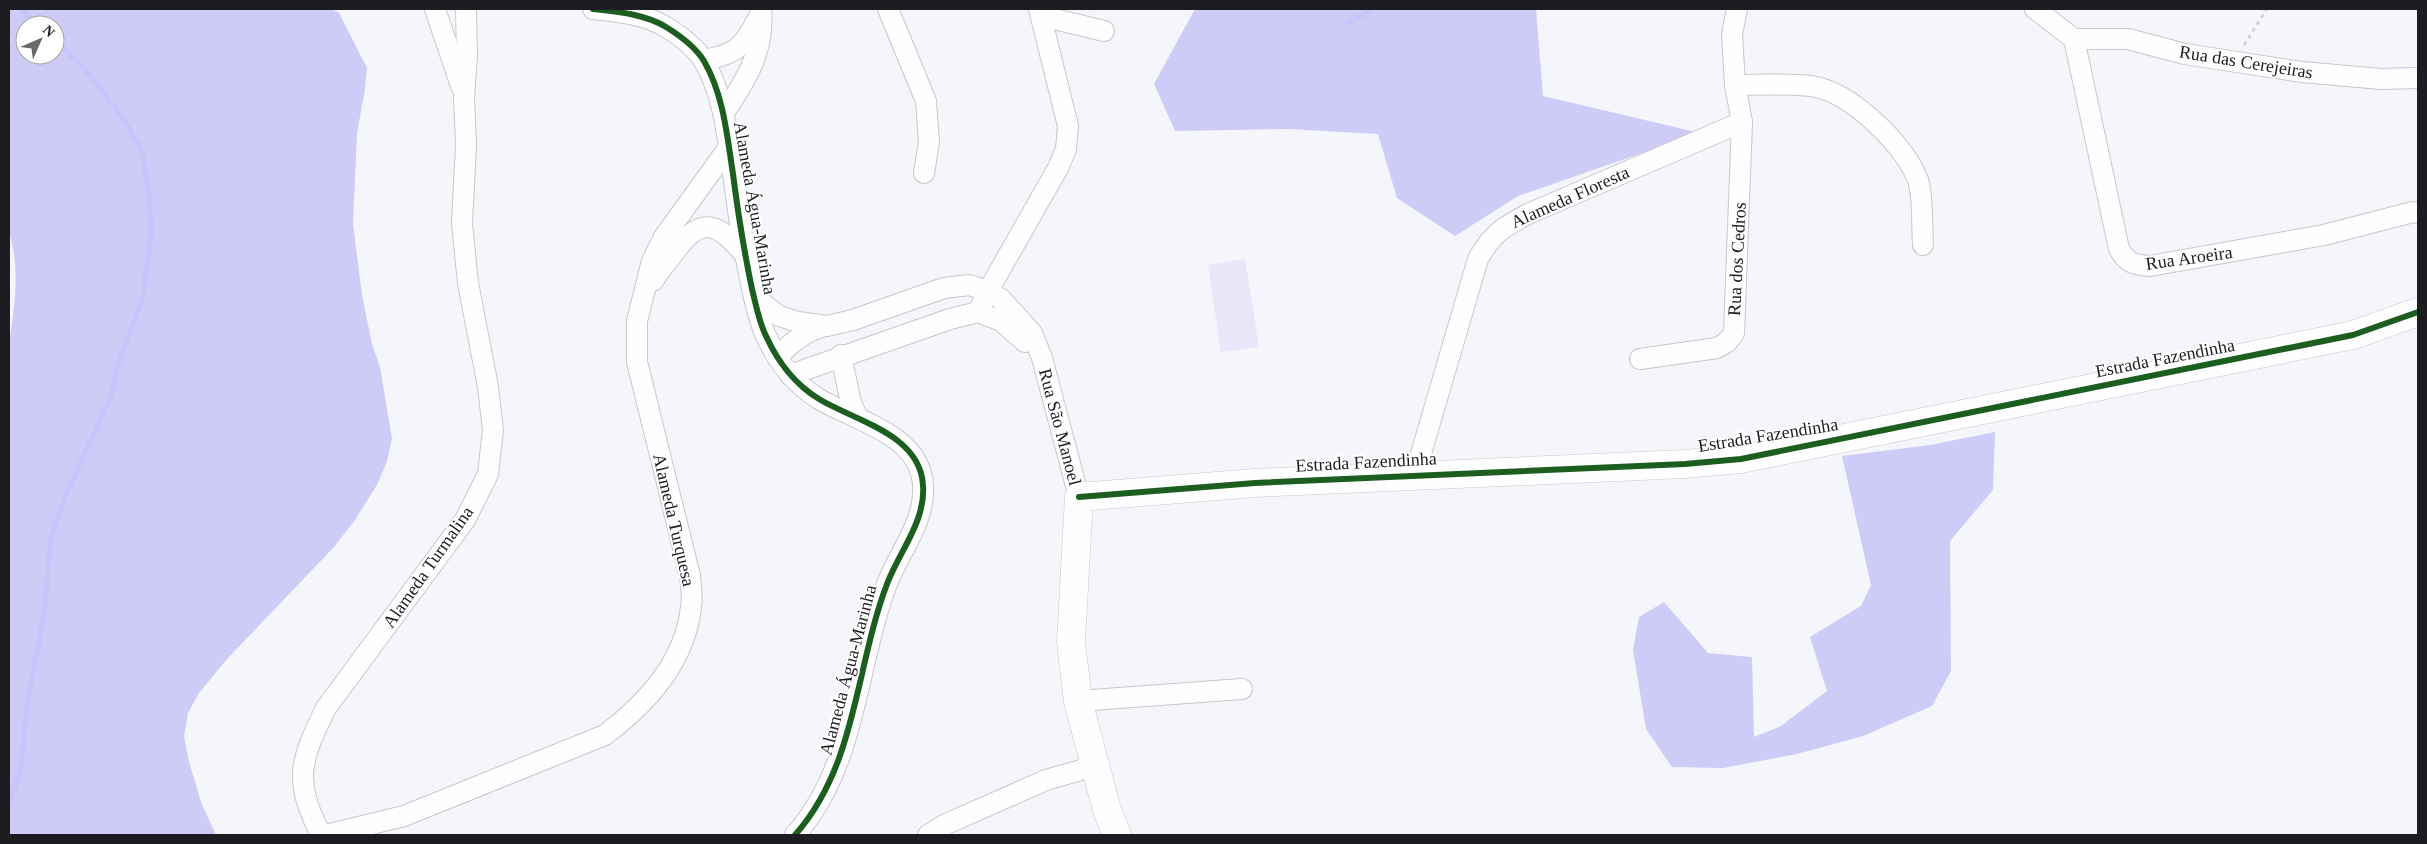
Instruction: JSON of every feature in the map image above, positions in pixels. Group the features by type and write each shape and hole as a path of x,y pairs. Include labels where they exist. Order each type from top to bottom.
{"street":[{"name":"Alameda Turmalina","path":"435,9 464,97"},
{"name":"Alameda Turmalina","path":"321,835 310,813 303,789 303,764 312,738 326,708 466,520 488,474 493,430 488,387 468,283 462,223 466,145 464,97 467,56 466,9"},
{"name":"Alameda Água-Marinha","path":"593,9 639,16 665,26 686,42 703,60 724,113 744,254 766,337 777,357 790,374 818,399 888,434 908,449 918,463 924,485 922,507 884,592 873,627 841,757 825,792 796,835"},
{"path":"888,9 926,102 929,142 924,174"},
{"name":"Rua dos Cedros","path":"1640,359 1717,348 1728,342 1734,332 1742,122 1735,85 1732,34 1737,9"},
{"path":"2035,9 2074,39"},
{"path":"703,60 726,56 737,49 748,38 761,11"},
{"path":"724,113 749,75 758,53 762,36 761,11"},
{"path":"1041,12 1104,31"},
{"path":"790,374 950,319 978,312 1058,168 1066,149 1068,126 1041,12"},
{"name":"Rua das Cerejeiras","path":"2074,39 2128,39 2185,54 2234,60 2302,72 2381,79 2418,78"},
{"name":"Rua Aroeira","path":"2074,39 2118,249 2126,260 2134,265 2150,266 2324,235 2412,212 2418,213"},
{"path":"1735,85 1816,87 1836,96 1886,132 1905,156 1919,182 1923,245"},
{"name":"Alameda Floresta","path":"1415,474 1478,259 1488,242 1504,226 1528,214 1742,122"},
{"name":"Alameda Turquesa","path":"326,835 404,816 605,735 627,718 657,686 672,665 684,637 692,606 690,576 637,362 637,321 652,261 664,237 729,147"},
{"name":"Alameda Turquesa","path":"642,300 659,271 683,239 696,229 707,225 720,230 731,238 744,254"},
{"path":"777,357 795,339 807,332 853,320 944,288 969,285 988,291"},
{"path":"944,288 950,319"},
{"name":"Rua São Manoel","path":"988,291 1001,299 1025,323 1032,333 1042,358 1079,497"},
{"path":"754,297 780,316 827,326"},
{"name":"Rua São Manoel","path":"978,312 1009,326 1042,358"},
{"name":"Estrada Fazendinha","path":"1079,497 1255,483 1415,474 1558,470 1741,459 2353,335 2418,312"},
{"path":"853,320 860,349"},
{"path":"841,356 851,402 858,418"},
{"path":"1079,497 1071,642 1078,701 1107,810 1117,835"},
{"path":"1078,701 1242,689"},
{"path":"928,835 944,825 1046,780 1095,766"},
{"name":"Alameda Turquesa","path":"381,835 404,816"}],"path":[{"path":"2234,60 2267,9"}],"shaded area":[{"path":"9,9 332,9 339,13 367,68 357,133 353,224 362,295 372,344 380,367 392,439 387,461 378,483 355,520 334,547 227,659 199,693 188,713 184,736 188,758 201,802 216,835 9,835 9,345 16,274 13,246 9,232"},
{"path":"1195,9 1536,9 1543,96 1700,133 1518,196 1455,236 1397,198 1378,134 1288,129 1175,131 1154,84"},
{"path":"1245,259 1259,347 1221,352 1208,265"},
{"path":"1995,432 1993,490 1950,541 1951,671 1932,706 1863,736 1797,754 1723,768 1672,767 1646,729 1633,650 1639,617 1664,602 1708,653 1752,657 1754,737 1781,726 1827,691 1810,637 1861,606 1871,585 1842,456 1930,445"}],"waterway":[{"path":"21,9 27,15"},
{"path":"1348,23 1373,9"},
{"path":"9,802 20,774 28,700 44,614 51,537 65,497 111,396 117,367 143,297 151,232 149,197 143,153 125,121 85,69 65,50"}],"cycle path":[{"path":"593,9 631,14 649,19 671,30 701,56 711,74 720,102 752,289 758,314 771,347 788,372 803,387 819,399 867,422 898,441 911,453 919,468 923,485 920,511 911,536 892,572 876,616 843,747 831,778 815,808 795,835"},
{"path":"1079,497 1255,483 1685,464 1741,459 2353,335 2418,312"}]}
